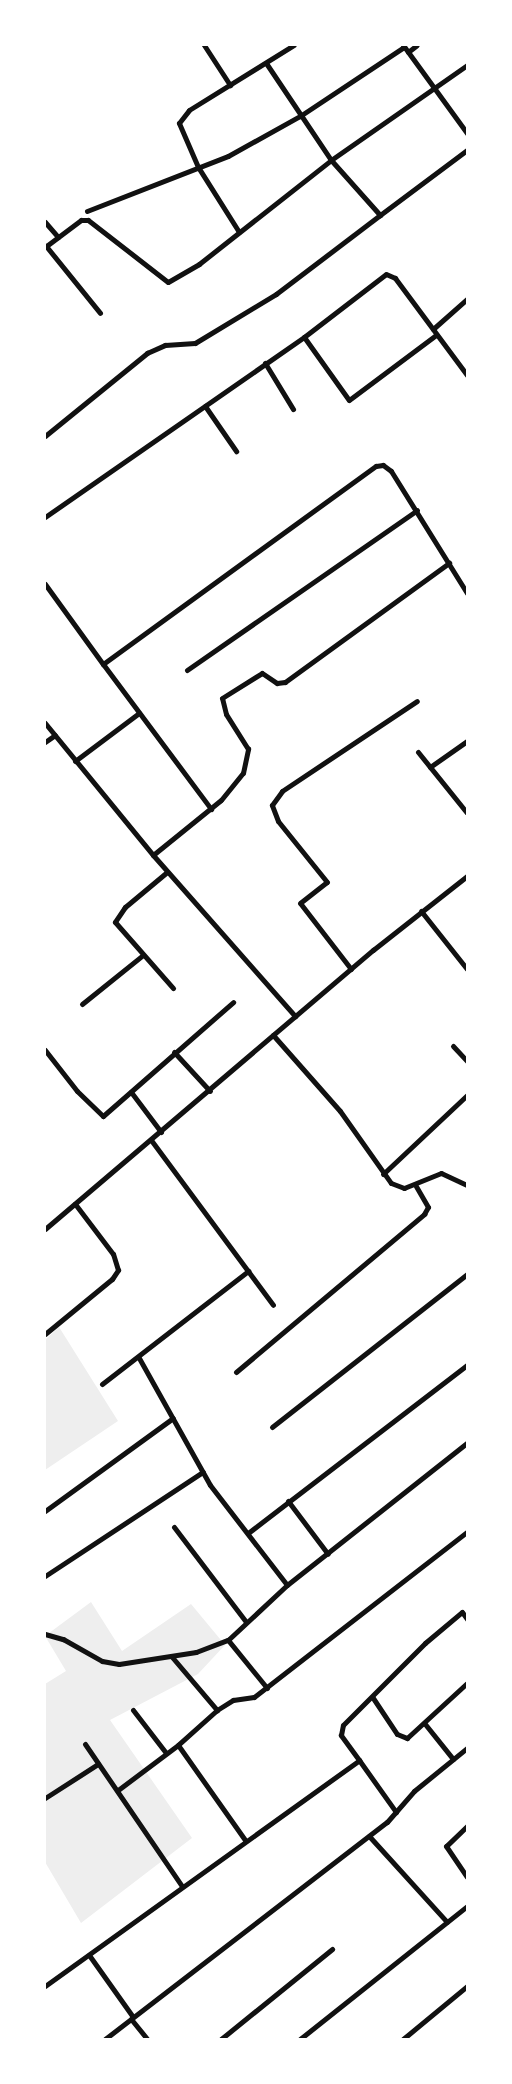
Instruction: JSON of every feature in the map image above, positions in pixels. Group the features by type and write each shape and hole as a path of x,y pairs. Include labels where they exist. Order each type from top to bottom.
{"street":[{"path":"204,45 230,85"},
{"path":"239,232 198,167 179,123 189,110 294,45"},
{"path":"87,211 228,156 300,116 405,48 417,45"},
{"path":"405,48 435,86 467,133"},
{"path":"267,63 331,160 380,215"},
{"path":"100,313 46,247 81,220 88,220 168,282 177,280 331,160 467,65"},
{"path":"45,436 147,353 165,345 195,344 276,294 467,150"},
{"path":"45,222 58,237"},
{"path":"45,517 304,337 386,274 394,278 467,375"},
{"path":"304,337 349,400 434,332 467,299"},
{"path":"265,363 293,409"},
{"path":"205,406 236,451"},
{"path":"103,664 375,466 391,471 467,593"},
{"path":"187,669 417,510"},
{"path":"153,855 237,784 247,760 248,749 221,703 222,698 262,674 277,684 285,682 449,562"},
{"path":"45,584 211,808"},
{"path":"351,969 300,903 327,882 278,821 272,805 282,791 417,701"},
{"path":"75,761 139,713"},
{"path":"45,723 167,872 295,1016"},
{"path":"45,742 55,735"},
{"path":"430,767 467,741"},
{"path":"418,752 467,813"},
{"path":"167,872 115,916 122,932 173,988"},
{"path":"45,1229 351,969 467,876"},
{"path":"421,911 467,969"},
{"path":"82,1004 143,955"},
{"path":"461,961 467,956"},
{"path":"45,1050 77,1091 103,1116 233,1002"},
{"path":"273,1035 340,1111 383,1174 404,1188 416,1186 441,1173 467,1185"},
{"path":"453,1046 467,1061"},
{"path":"174,1052 210,1091"},
{"path":"131,1092 161,1132"},
{"path":"383,1174 467,1095"},
{"path":"151,1140 273,1305"},
{"path":"236,1372 424,1214 428,1207 416,1186"},
{"path":"45,1334 112,1280 118,1270 113,1254 75,1204"},
{"path":"102,1384 139,1358 248,1271"},
{"path":"272,1427 467,1274"},
{"path":"139,1358 202,1472 287,1585"},
{"path":"248,1533 467,1365"},
{"path":"45,1511 173,1418"},
{"path":"45,1634 110,1663 172,1657 228,1640 287,1585 467,1443"},
{"path":"45,1576 202,1472"},
{"path":"288,1501 328,1554"},
{"path":"174,1527 246,1622"},
{"path":"118,1790 178,1745 216,1710 233,1700 248,1701 267,1688 467,1532"},
{"path":"396,1812 340,1730 404,1663 464,1610 467,1619"},
{"path":"228,1640 267,1688"},
{"path":"172,1657 216,1710"},
{"path":"373,1698 403,1738 425,1724 467,1683"},
{"path":"133,1710 166,1753"},
{"path":"425,1724 453,1759"},
{"path":"85,1744 182,1886"},
{"path":"178,1745 245,1840"},
{"path":"105,2039 369,1836 467,1748"},
{"path":"45,1986 359,1760"},
{"path":"45,1798 98,1764"},
{"path":"467,1826 446,1846 467,1877"},
{"path":"369,1836 447,1922"},
{"path":"300,2039 467,1906"},
{"path":"221,2039 332,1949"},
{"path":"89,1954 147,2039"},
{"path":"404,2039 467,1986"}],"shaded area":[{"path":"59,1327 118,1421 45,1470 45,1340"},
{"path":"91,1602 122,1651 191,1604 225,1645 198,1674 110,1720 192,1838 81,1923 45,1862 45,1684 66,1671 45,1636"}]}
